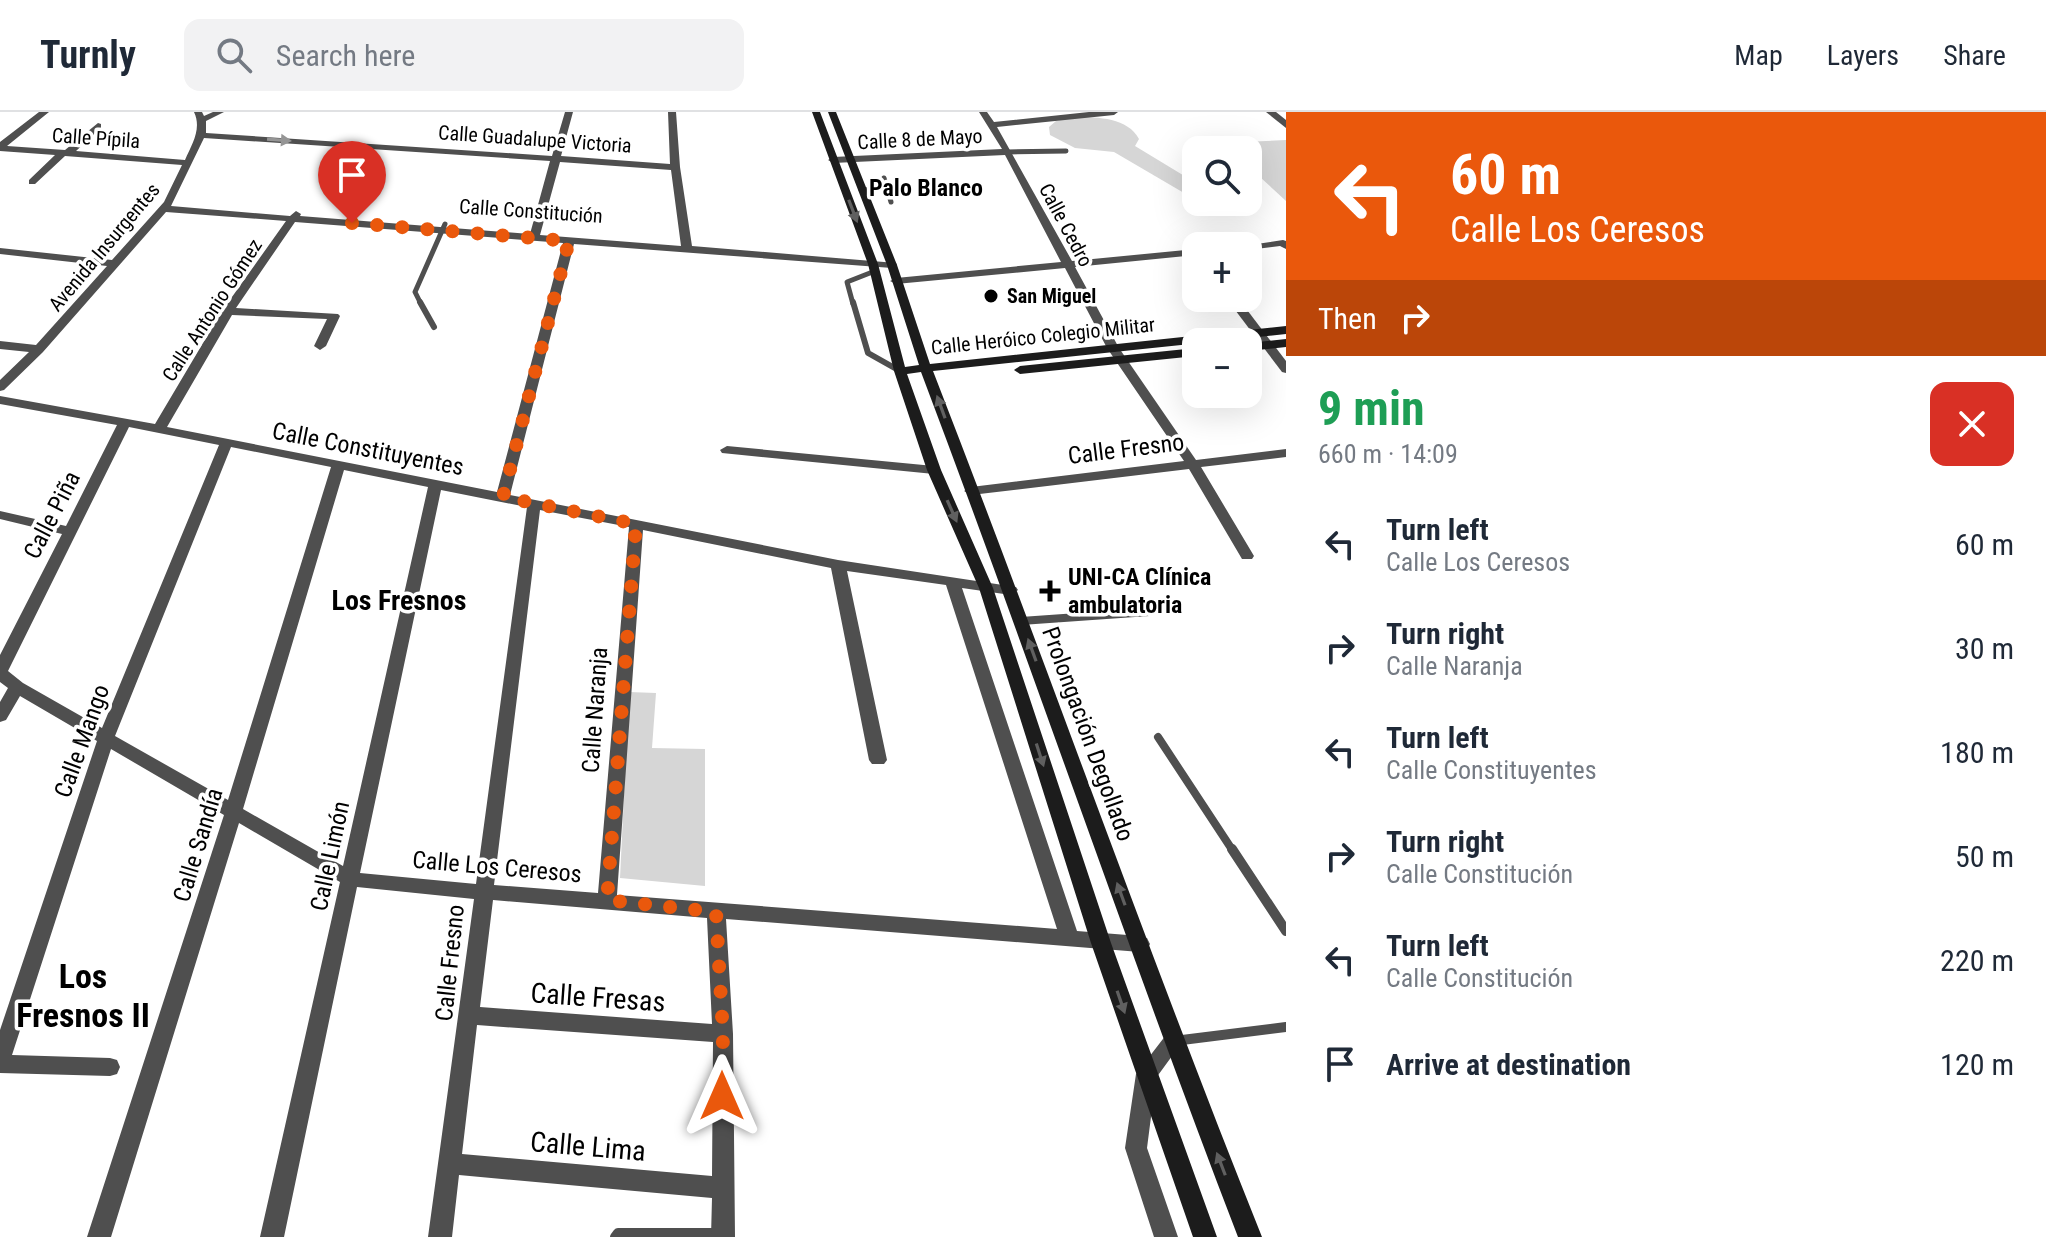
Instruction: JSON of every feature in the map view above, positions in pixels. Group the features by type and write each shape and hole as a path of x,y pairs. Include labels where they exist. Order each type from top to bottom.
{"street":[{"path":"200,116 220,112"},
{"path":"535,234 569,112"},
{"path":"672,112 675,167 687,246"},
{"name":"Prolongación Degollado","path":"816,112 873,264 902,376 934,470 986,588 1101,943 1205,1237"},
{"name":"Prolongación Degollado","path":"832,112 893,268 928,374 1011,590 1173,1041 1250,1237"},
{"name":"Calle Cedro","path":"983,112 1008,152 1113,348 1193,465 1247,556"},
{"path":"992,125 1114,112"},
{"path":"1270,112 1286,125"},
{"path":"0,148 39,113"},
{"name":"Avenida Insurgentes","path":"0,387 39,349 167,206 201,135 200,116"},
{"path":"32,182 98,126"},
{"name":"Calle Guadalupe Victoria","path":"201,135 675,167"},
{"name":"Calle Pípila","path":"0,148 189,163"},
{"name":"Calle 8 de Mayo","path":"833,160 1008,152"},
{"name":"Calle Constitución","path":"167,206 687,246 893,268 1066,263 1182,253"},
{"name":"Calle Antonio Gómez","path":"159,429 228,311 295,216"},
{"name":"Calle Constitución","path":"535,234 569,241 687,246"},
{"name":"Calle Constitución","path":"503,497 569,241"},
{"path":"1262,246 1284,245"},
{"path":"0,251 116,264"},
{"path":"228,311 334,316 320,346"},
{"path":"1243,312 1255,328"},
{"name":"Calle Heróico Colegio Militar","path":"1262,333 1286,330"},
{"path":"1262,337 1286,369"},
{"name":"Calle Heróico Colegio Militar","path":"928,374 1182,341"},
{"path":"1262,346 1286,343"},
{"path":"0,345 39,349"},
{"name":"Calle Heróico Colegio Militar","path":"902,376 1182,353"},
{"name":"Calle Constituyentes","path":"0,400 838,565 1011,590"},
{"name":"Calle Piña","path":"0,672 124,424"},
{"name":"Calle Mango","path":"0,1062 106,738 226,444"},
{"path":"727,450 934,470"},
{"name":"Calle Fresno","path":"971,491 1286,453"},
{"name":"Calle Sandía","path":"99,1237 233,813 338,466"},
{"name":"Calle Limón","path":"272,1237 435,485"},
{"name":"Calle Fresno","path":"440,1237 534,504"},
{"path":"0,515 68,531"},
{"name":"Calle Naranja","path":"607,900 636,524"},
{"path":"838,565 878,760"},
{"path":"953,584 1070,940"},
{"name":"Calle Los Ceresos","path":"0,672 17,687 350,879 716,912 1140,944"},
{"path":"0,716 17,687"},
{"path":"716,912 723,1034 723,1235"},
{"name":"Calle Fresas","path":"469,1015 723,1034"},
{"path":"1166,1237 1136,1148 1146,1074 1173,1041"},
{"path":"0,1062 110,1067"},
{"name":"Calle Lima","path":"449,1164 722,1188"}],"lane":[{"path":"1008,152 1066,151"},
{"path":"884,178 891,202"},
{"path":"861,190 887,189"},
{"path":"434,327 415,292 443,227"},
{"path":"873,264 847,282 868,353 902,376"},
{"path":"1021,621 1149,612"},
{"path":"1158,737 1286,931"},
{"path":"1173,1041 1286,1027"},
{"path":"615,1237 618,1233 723,1235"}],"shaded area":[{"path":"1089,117 1109,119 1126,126 1139,139 1135,146 1182,175 1182,192 1114,152 1075,148 1050,135 1049,127 1056,121"},
{"path":"1286,140 1286,201 1262,179 1262,141"},
{"path":"629,692 656,693 652,748 705,749 705,886 620,878"}],"place":[{"name":"San Miguel","path":"991,296"},
{"name":"UNI-CA Clínica ambulatoria","path":"1050,591"}],"district":[{"name":"Palo Blanco","path":"926,188"},
{"name":"Los Fresnos","path":"399,600"},
{"name":"Los Fresnos II","path":"83,996"}],"route":[{"path":"352,223 569,241 503,497 636,524 607,900 716,912 723,1034 722,1096"}]}
